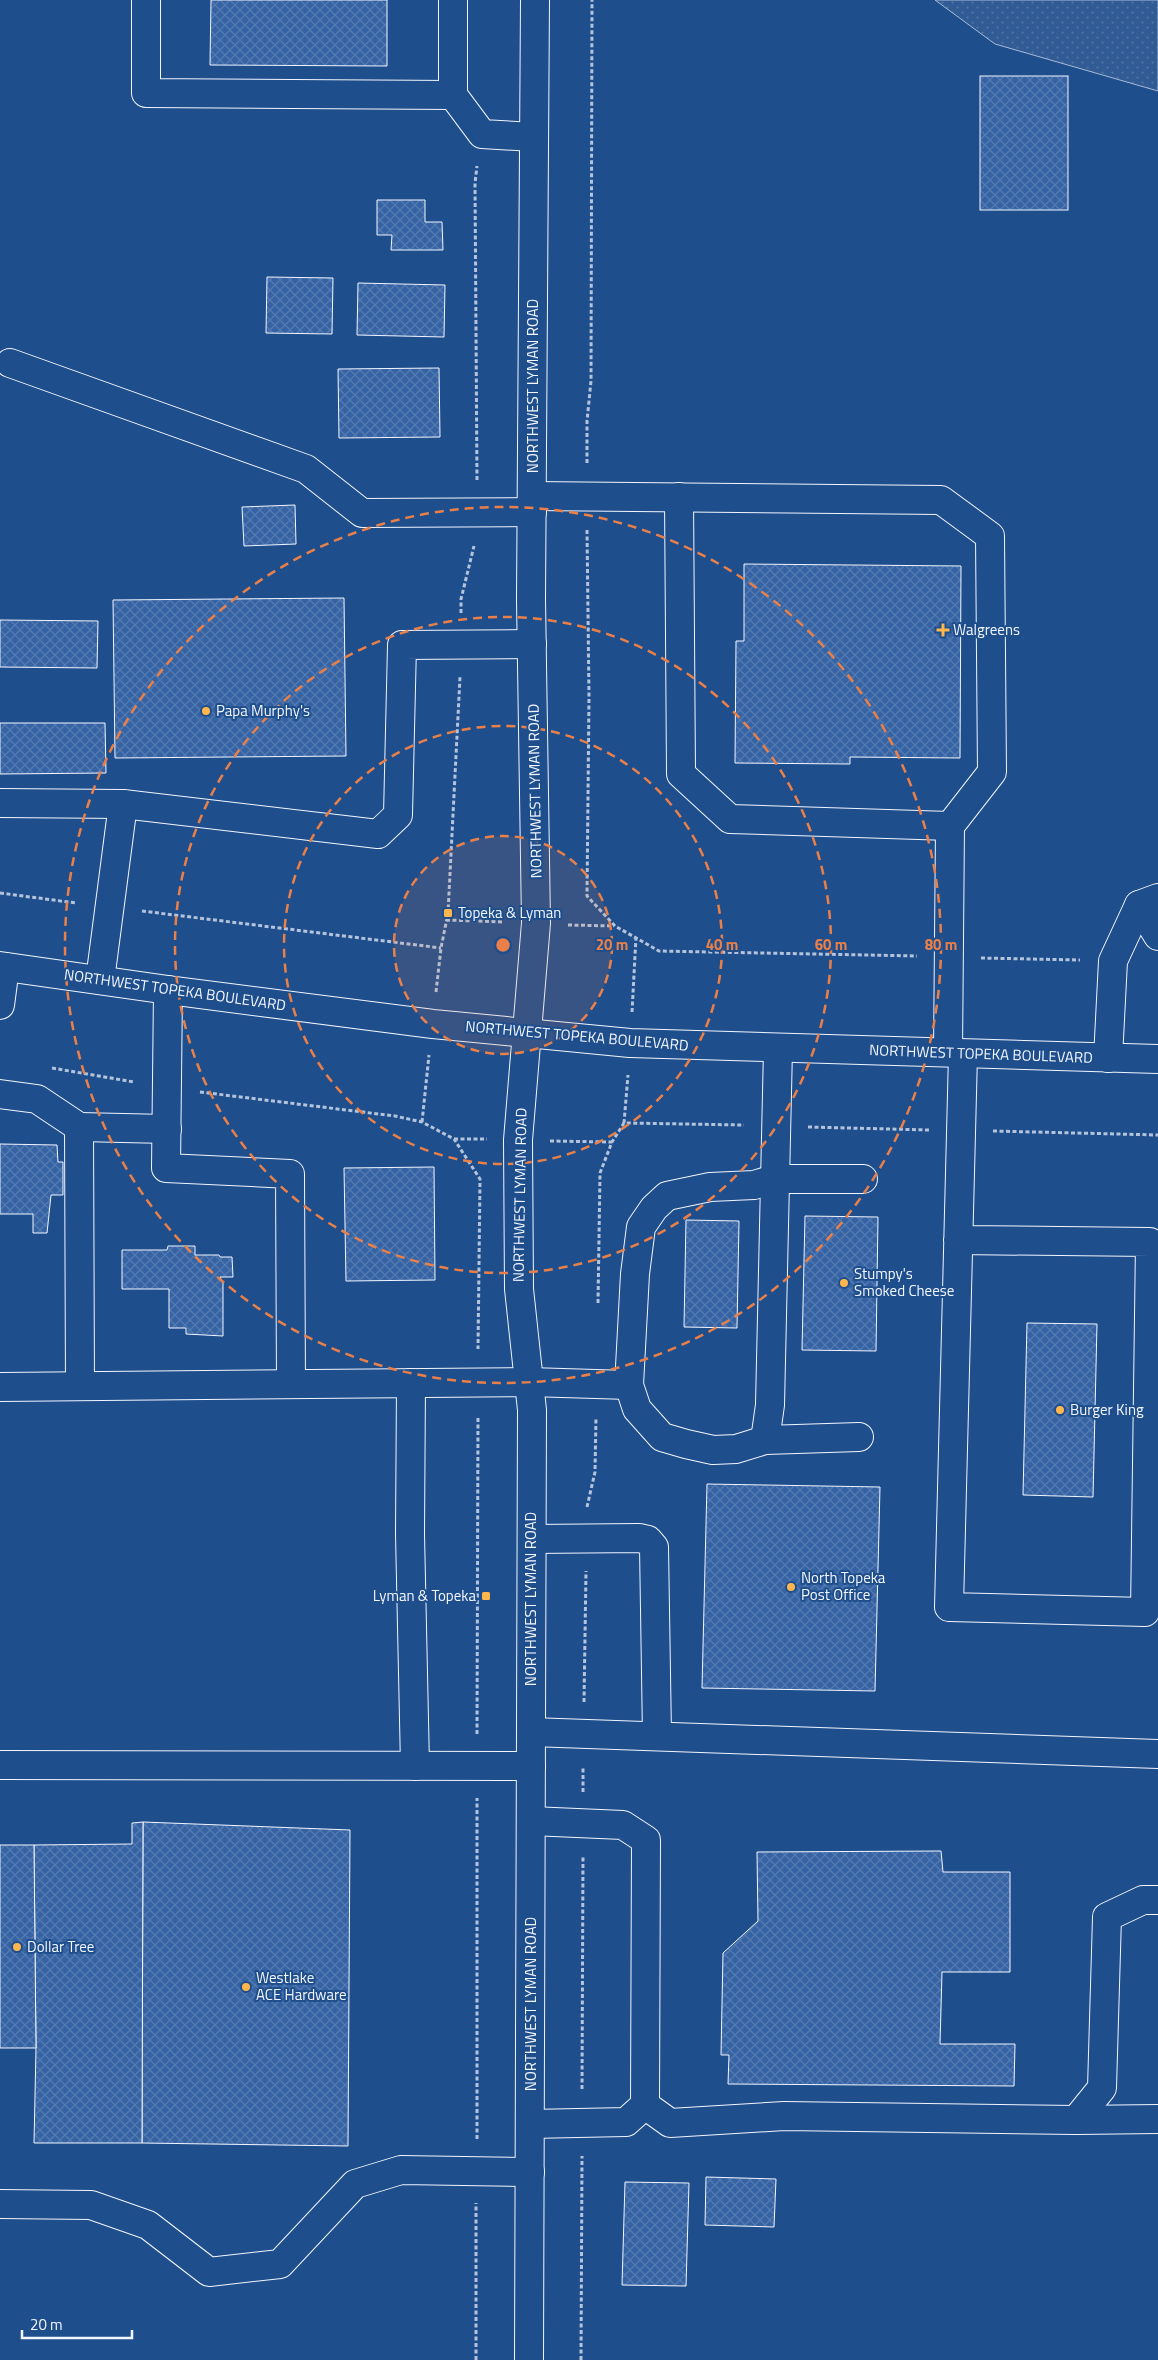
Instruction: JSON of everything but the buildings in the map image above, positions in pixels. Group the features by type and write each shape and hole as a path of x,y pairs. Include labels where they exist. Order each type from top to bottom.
{"street":[{"path":"146,0 146,93 453,95"},
{"path":"453,0 453,95 482,134 534,137"},
{"name":"NORTHWEST LYMAN ROAD","path":"530,2360 532,1410 519,1289 518,1140 536,924 532,644 535,0"},
{"path":"10,363 306,469 362,513 475,513 532,504 679,497 941,500 990,536 992,772 950,826 958,1240 949,1607 1145,1612 1154,1337 1150,1242 958,1240"},
{"path":"679,497 681,774 730,819 950,826"},
{"path":"0,803 123,804 378,834 398,815 402,645 532,644"},
{"path":"100,980 123,804"},
{"path":"1148,901 1158,936"},
{"path":"1108,1058 1113,961 1148,901"},
{"path":"0,1005 3,966"},
{"name":"NORTHWEST TOPEKA BOULEVARD","path":"3,966 168,990 433,1024 630,1044 1158,1058"},
{"path":"168,990 166,1168 290,1174 291,1384"},
{"path":"765,1440 770,1405 778,1048"},
{"path":"0,1094 37,1099 79,1127 167,1129"},
{"path":"79,1127 80,1386"},
{"path":"859,1437 765,1440 736,1449 713,1450 662,1436 637,1409 629,1385 635,1274 641,1227 654,1208 667,1196 710,1187 754,1185 774,1178 862,1179"},
{"path":"0,1387 529,1382 629,1385"},
{"path":"411,1383 410,1534 416,1766"},
{"path":"532,1539 639,1538 648,1540 654,1547 657,1736"},
{"path":"531,1732 1158,1754"},
{"path":"0,1765 531,1766"},
{"path":"530,2124 626,2122 645,2105 646,1840 623,1825 531,1821"},
{"path":"1076,2120 1102,2088 1107,1917 1143,1900 1158,1900"},
{"path":"645,2105 670,2123 784,2116 1158,2120"},
{"path":"0,2204 91,2205 148,2225 209,2272 280,2264 355,2184 401,2170 530,2172"}],"path":[{"path":"587,420 591,381 592,0"},
{"path":"0,894 441,948 448,913 461,645 461,599 474,544 477,478 475,183 482,134"}],"shaded area":[{"path":"935,0 1158,0 1158,91 995,44"}],"place":[{"name":"Walgreens","path":"943,630"},
{"name":"Papa Murphy's","path":"206,711"},
{"name":"Topeka & Lyman","path":"448,913"},
{"name":"Stumpy's Smoked Cheese","path":"844,1283"},
{"name":"Burger King","path":"1060,1410"},
{"name":"North Topeka Post Office","path":"791,1587"},
{"name":"Lyman & Topeka","path":"486,1596"},
{"name":"Dollar Tree","path":"17,1947"},
{"name":"Westlake ACE Hardware","path":"246,1987"}]}
